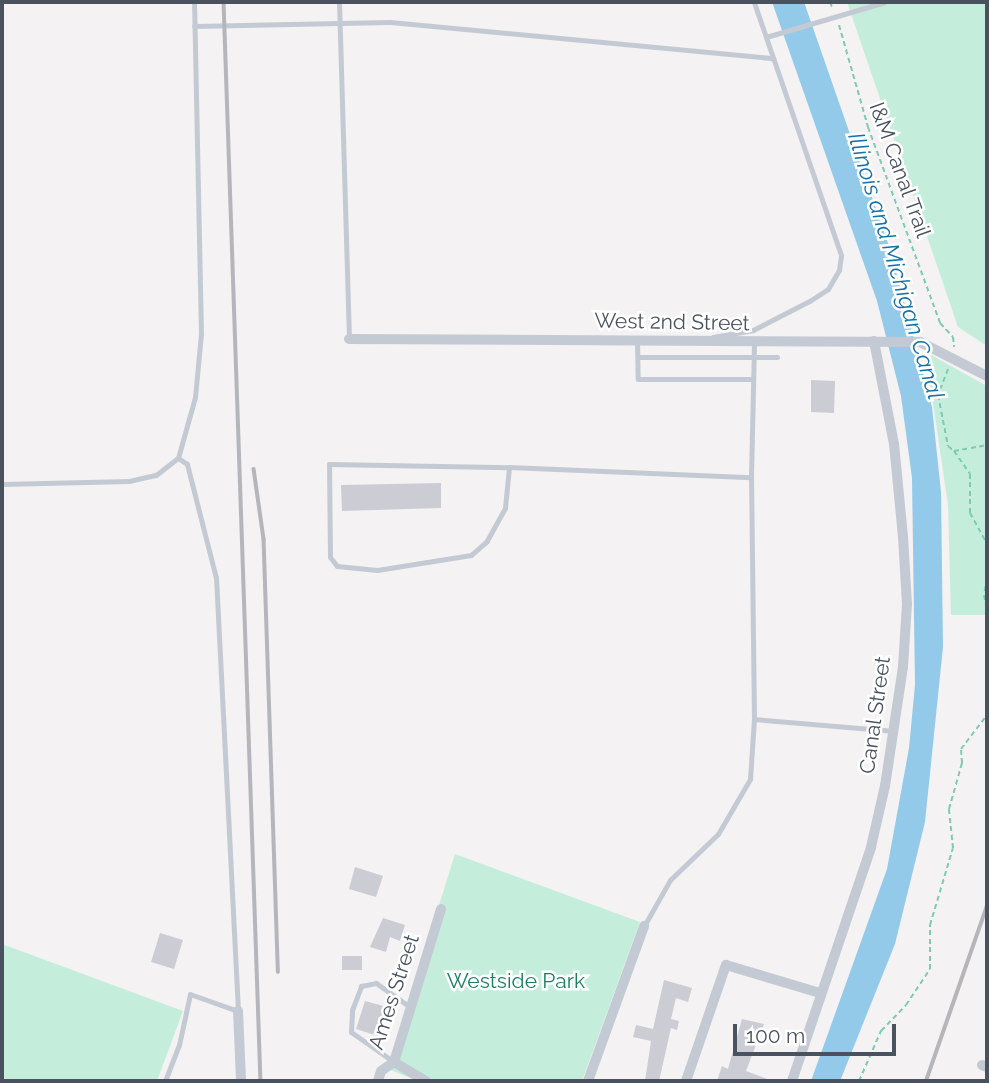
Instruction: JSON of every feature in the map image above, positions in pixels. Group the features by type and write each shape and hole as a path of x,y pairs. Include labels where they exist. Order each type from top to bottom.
{"street":[{"name":"West 2nd Street","path":"349,339 920,342 987,376"},
{"name":"Canal Street","path":"792,1081 871,846 895,731 906,616 904,564 894,444 874,341"},
{"name":"Ames Street","path":"378,1081 381,1071 394,1062 441,909"},
{"path":"588,1081 644,926"},
{"path":"686,1081 726,965 820,993"},
{"path":"238,1011 241,1081"},
{"path":"394,1062 426,1081"}],"lane":[{"path":"2,484 129,481 156,475 178,458 195,397 201,334 194,2"},
{"path":"339,2 349,339"},
{"path":"692,340 753,330 828,289 839,270 841,255 754,2"},
{"path":"766,37 885,2"},
{"path":"194,26 340,19 773,58"},
{"path":"637,340 638,379 751,379"},
{"path":"644,926 670,880 699,856 737,807 750,779 754,719 751,379 754,342"},
{"path":"638,357 777,357"},
{"path":"165,1081 179,1045 190,994 238,1011 216,578 187,464 178,458"},
{"path":"509,467 505,508 487,541 471,555 377,570 337,566 330,557 328,464 509,467 751,477"},
{"path":"754,719 895,731"},
{"path":"394,1062 351,1032 352,1010 361,986 376,983 411,1008"}],"path":[{"name":"I&M Canal Trail","path":"830,2 865,121 940,323 955,343"},
{"path":"949,368 938,395 948,446 970,474 970,513 987,544"},
{"path":"954,451 987,445"},
{"path":"987,578 984,595 987,610"},
{"path":"859,1081 881,1031 906,1005 930,969 930,925 953,848 949,809 962,763 961,749 987,715"}],"green space":[{"path":"847,2 987,2 987,346 958,327"},
{"path":"931,355 987,386 987,615 951,615 948,505 928,369"},
{"name":"Westside Park","path":"455,854 640,922 582,1081 418,1081 388,1069"},
{"path":"2,944 183,1011 157,1081 2,1081"}],"water":[{"name":"Illinois and Michigan Canal","path":"772,2 804,2 890,249 932,407 941,492 943,647 925,822 895,944 840,1081 811,1081 887,869 909,748 915,685 912,478 901,396 877,301"}],"building":[{"path":"811,380 835,381 834,413 811,412"},
{"path":"441,483 441,508 342,511 341,485"},
{"path":"355,867 383,876 376,897 349,889"},
{"path":"383,918 405,925 400,941 390,937 386,952 370,947"},
{"path":"160,933 183,940 174,969 151,962"},
{"path":"342,956 362,956 362,970 342,970"},
{"path":"664,980 692,988 688,1002 676,998 671,1019 679,1021 677,1030 671,1028 659,1081 645,1081 651,1041 633,1037 636,1025 653,1029"},
{"path":"365,1001 387,1007 378,1036 356,1029"},
{"path":"742,1019 764,1024 746,1071 773,1081 717,1081 722,1066 728,1069"}],"railway":[{"path":"224,2 261,1081"},
{"path":"254,469 264,539 278,972"},
{"path":"926,1081 987,906"}]}
